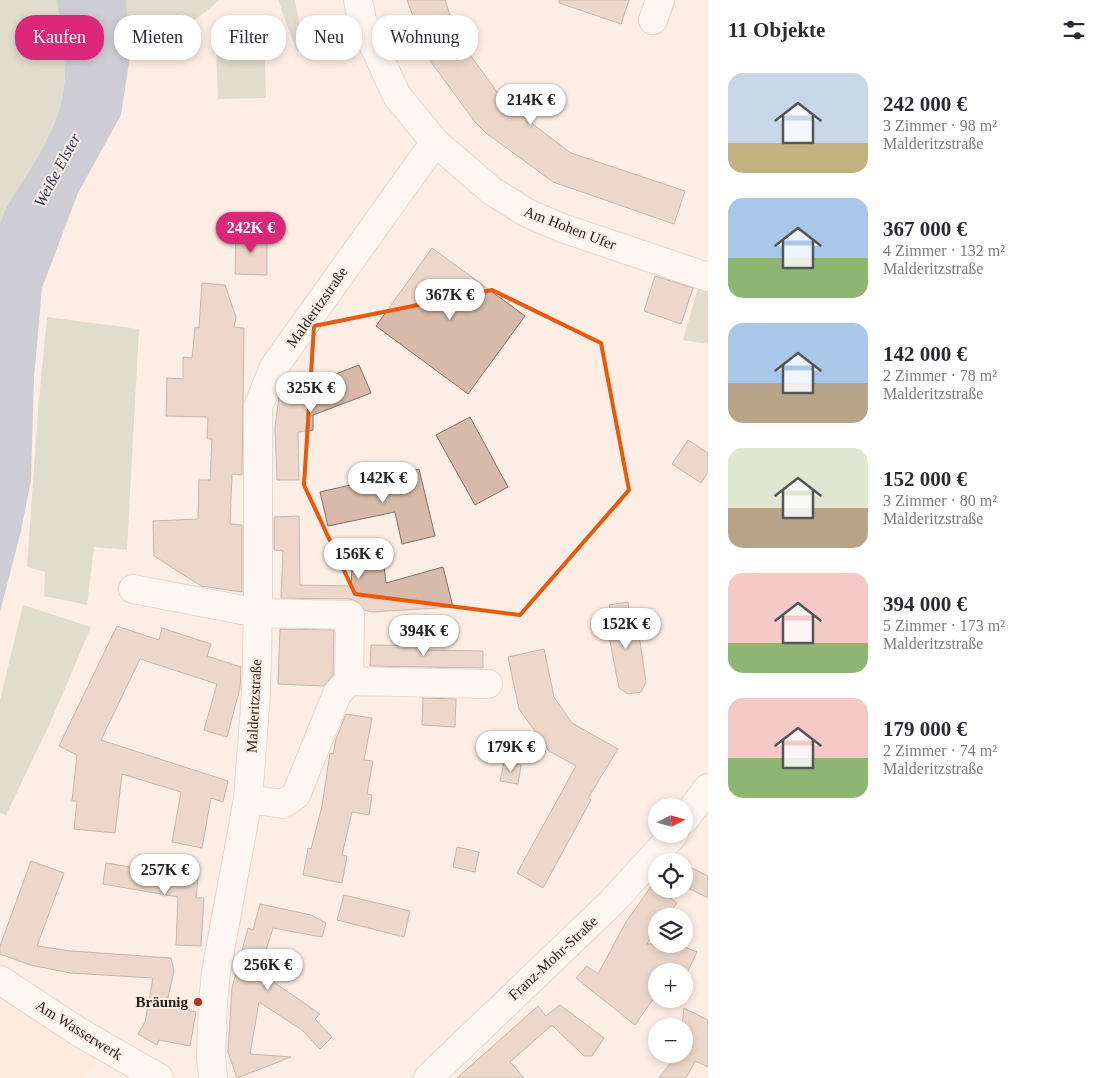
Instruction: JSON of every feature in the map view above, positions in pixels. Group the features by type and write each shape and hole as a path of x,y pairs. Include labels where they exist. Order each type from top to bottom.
{"street":[{"name":"Am Hohen Ufer","path":"358,0 362,20 396,96 435,142 492,191 526,213 562,228 708,277"},
{"name":"Malderitzstraße","path":"213,1078 211,1019 216,980 248,799 256,693 258,407 274,367 435,142"},
{"path":"132,589 258,613 350,615 349,681 337,694 296,795 283,804 248,799"},
{"path":"349,681 488,684"},
{"path":"693,808 708,788"},
{"name":"Franz-Mohr-Straße","path":"428,1078 612,902 666,843"},
{"name":"Am Wasserwerk","path":"0,980 79,1032 158,1078"}],"highlighted area":[{"path":"492,290 601,343 629,490 520,615 355,594 304,485 314,326"}],"shaded area":[{"path":"0,1001 100,1056 85,1078 0,1078"}],"green space":[{"path":"0,0 57,0 59,15 15,15 15,60 64,60 65,75 62,99 52,129 37,158 4,212 0,224"},
{"path":"126,0 220,0 201,15 127,15"},
{"path":"278,0 295,0 298,15 296,15 296,49 286,22 286,15 283,15"},
{"path":"216,60 265,60 266,98 218,99"},
{"path":"701,277 708,279 708,344 683,340"},
{"path":"47,317 139,329 127,550 94,547 87,605 44,596 45,572 27,567 38,409"},
{"path":"23,605 91,627 51,721 6,815 0,813 0,700"}],"water":[{"name":"Weiße Elster","path":"57,0 126,0 127,15 114,15 114,60 129,60 121,115 78,193 42,288 34,378 31,480 21,531 0,612 0,224 4,212 45,144 58,114 64,87 64,60 104,60 104,15 59,15"}],"building":[{"path":"407,0 445,0 450,15 412,15"},
{"path":"559,0 629,0 621,24 559,3"},
{"path":"429,60 474,60 505,103 571,153 685,191 674,224 553,182 486,133 475,122"},
{"path":"236,234 267,234 267,275 235,274"},
{"path":"432,248 525,316 468,394 376,326"},
{"path":"655,276 693,288 681,324 644,311"},
{"path":"202,283 225,285 236,317 234,327 244,328 242,475 232,474 230,524 242,525 242,592 201,586 154,556 153,521 198,519 199,480 210,480 212,439 207,439 208,417 166,416 167,378 183,379 183,357 192,358 195,327 199,328"},
{"path":"359,365 371,393 313,415 313,430 298,432 299,480 277,480 275,428 279,396"},
{"path":"470,417 508,487 475,505 436,435"},
{"path":"688,440 708,453 708,472 701,483 672,464"},
{"path":"419,469 435,536 402,544 395,512 328,526 320,492"},
{"path":"299,516 300,585 351,586 352,569 384,566 386,583 443,567 453,607 372,612 364,610 358,602 350,599 281,598 283,551 274,550 274,517"},
{"path":"628,602 631,622 637,621 646,682 641,692 628,694 619,688 607,626 612,625 609,605"},
{"path":"117,626 159,640 162,628 211,644 207,656 241,667 240,688 227,737 204,730 217,684 140,659 101,740 228,781 223,802 211,798 202,848 172,842 181,792 122,774 115,833 74,829 77,801 72,801 77,755 59,746"},
{"path":"280,629 334,630 333,675 324,686 278,684"},
{"path":"371,645 428,646 428,650 483,651 483,668 370,666"},
{"path":"544,649 554,697 572,723 618,749 588,798 591,800 543,888 517,873 576,766 549,751 519,709 508,657"},
{"path":"423,698 456,699 455,727 422,725"},
{"path":"346,714 372,718 364,760 373,761 367,794 372,795 369,815 352,812 342,855 347,856 342,883 303,875 308,848 311,849 322,806 330,753 333,754 336,739"},
{"path":"504,762 521,765 518,784 500,781"},
{"path":"457,847 479,852 475,872 453,867"},
{"path":"31,861 64,873 37,946 71,951 171,958 174,971 166,1006 196,1012 190,1046 159,1040 157,1045 138,1034 145,1022 153,978 70,973 30,965 0,954 0,946"},
{"path":"106,863 198,878 196,898 204,898 201,946 176,945 178,897 103,884"},
{"path":"693,868 708,876 708,898 693,890"},
{"path":"648,891 648,898 670,898 677,903 674,908 648,908 648,953 693,953 693,950 697,952 692,963 648,963 648,1006 635,1025 576,978 587,966 598,974 626,922"},
{"path":"344,895 410,911 404,937 337,920"},
{"path":"260,904 311,915 326,923 322,937 273,928 259,972 320,1014 315,1019 332,1037 320,1049 302,1030 259,1002 250,1054 291,1057 237,1078 228,1052 232,988 248,928 253,930"},
{"path":"560,1005 604,1038 592,1056 584,1056 552,1025 510,1062 524,1078 457,1078 538,1006 546,1016"},
{"path":"684,1008 708,1020 708,1067 695,1061 686,1078 659,1078 670,1063 693,1063 693,1018 683,1018"}],"place":[{"name":"Bräunig","path":"198,1002"}]}
